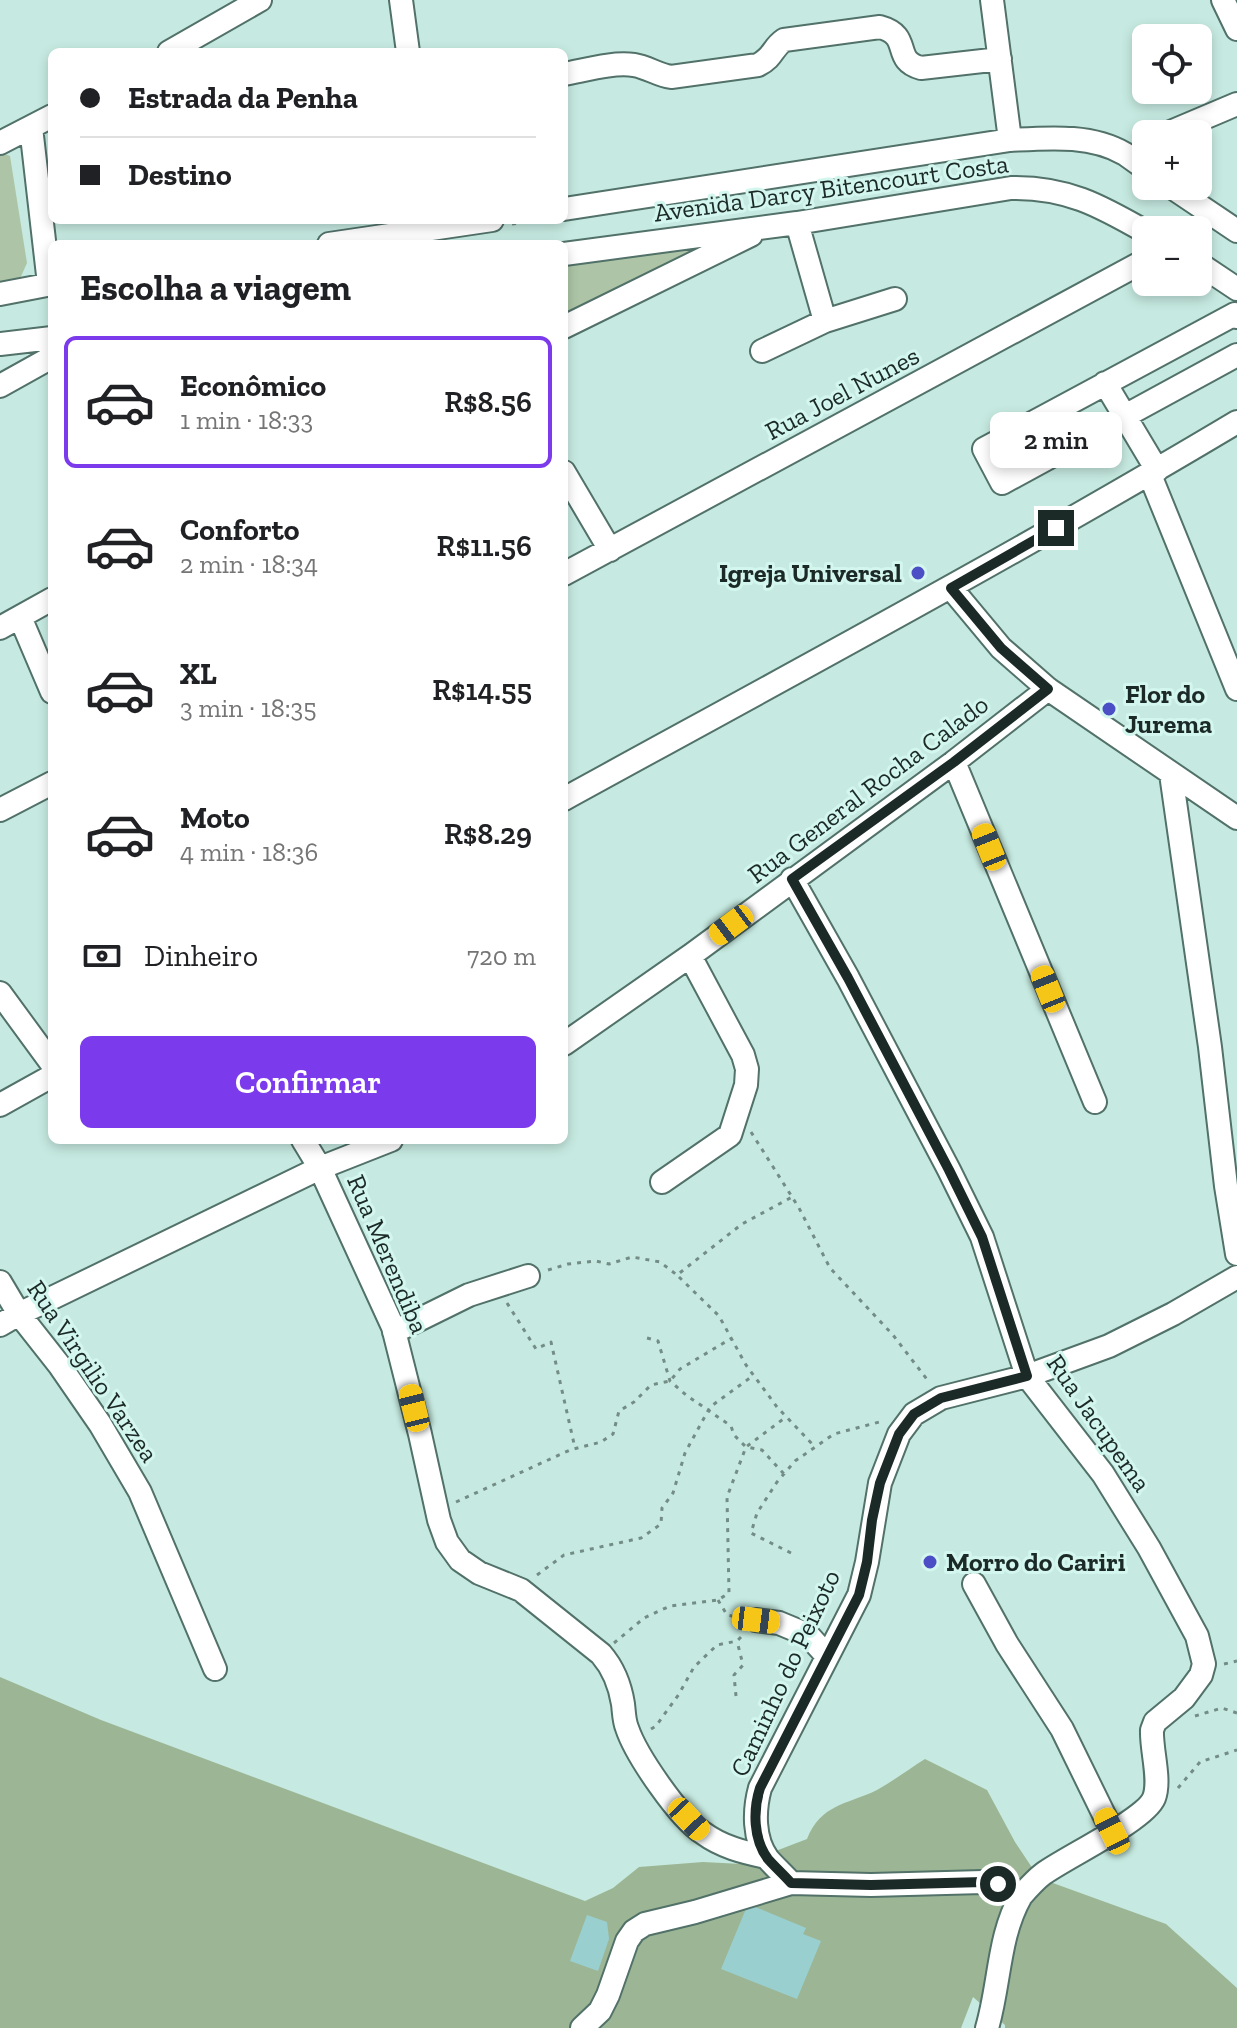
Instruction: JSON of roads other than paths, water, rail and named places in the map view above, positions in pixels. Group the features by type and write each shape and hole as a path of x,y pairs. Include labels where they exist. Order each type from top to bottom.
{"street":[{"path":"176,48 260,0"},
{"path":"401,0 407,48"},
{"path":"992,0 1010,140"},
{"path":"1223,0 1237,29"},
{"path":"568,73 622,64 644,67 671,77 758,65 768,60 784,40 880,27 896,34 902,54 913,66 921,68 1000,59"},
{"path":"1199,120 1237,104"},
{"path":"0,143 48,118"},
{"path":"31,127 46,213 48,248"},
{"name":"Avenida Darcy Bitencourt Costa","path":"568,208 1010,140 1057,137 1093,142 1122,152 1132,159"},
{"path":"1122,152 1132,148"},
{"name":"Avenida Darcy Bitencourt Costa","path":"568,253 797,223 1011,188 1036,188 1078,197 1132,225"},
{"path":"1191,200 1237,231"},
{"path":"797,223 825,321"},
{"path":"350,240 430,225"},
{"path":"568,325 770,226"},
{"name":"Rua Joel Nunes","path":"568,572 1132,268"},
{"path":"1212,272 1237,289"},
{"path":"0,294 48,284"},
{"path":"762,351 825,321 895,299"},
{"path":"1237,317 1235,314 984,449 1002,483 1237,355"},
{"path":"0,344 48,338"},
{"path":"0,386 48,359"},
{"path":"1105,383 1153,472 1237,689"},
{"path":"568,797 951,588 1237,422"},
{"path":"568,479 610,550"},
{"path":"951,588 1001,648 1048,689 1237,818"},
{"path":"0,628 48,601"},
{"path":"20,617 48,683"},
{"name":"Rua General Rocha Calado","path":"568,1041 690,956 1048,689"},
{"path":"954,762 1095,1102"},
{"path":"1171,774 1237,1254"},
{"path":"0,810 48,785"},
{"name":"Rua Jacupema","path":"792,879 848,978 982,1237 1027,1376 1103,1474 1149,1548 1197,1636 1204,1664 1201,1675 1184,1698 1155,1722 1152,1730 1155,1796 1134,1819 1112,1831"},
{"path":"662,1182 730,1135 746,1085 747,1069 743,1055 690,956"},
{"path":"0,993 48,1059"},
{"path":"0,1105 48,1078"},
{"name":"Rua Merendiba","path":"305,1144 320,1168 394,1332 447,1542 460,1560 479,1573 521,1590 610,1664 619,1682 626,1726 632,1740 655,1779 700,1832 735,1850 766,1857"},
{"path":"9,1320 320,1168 381,1144"},
{"path":"394,1332 469,1295 528,1276"},
{"name":"Caminho do Peixoto","path":"791,1883 766,1857 758,1839 755,1803 859,1595 880,1483 899,1434 914,1414 941,1398 1027,1376 1109,1346 1237,1277"},
{"name":"Rua Virgilio Varzea","path":"0,1282 9,1320 60,1366 100,1424 140,1492 215,1669"},
{"path":"974,1584 1007,1644 1062,1729 1112,1831 1045,1873 1021,1896 1005,1933 987,2028"},
{"path":"756,1620 779,1623 808,1635 827,1656"},
{"path":"582,2028 600,2011 627,1941 634,1931 645,1924 791,1883 871,1885 983,1882 998,1884 1021,1896"}],"place":[{"name":"Igreja Universal","path":"918,573"},
{"name":"Flor do Jurema","path":"1109,709"},
{"name":"Morro do Cariri","path":"930,1562"}]}
